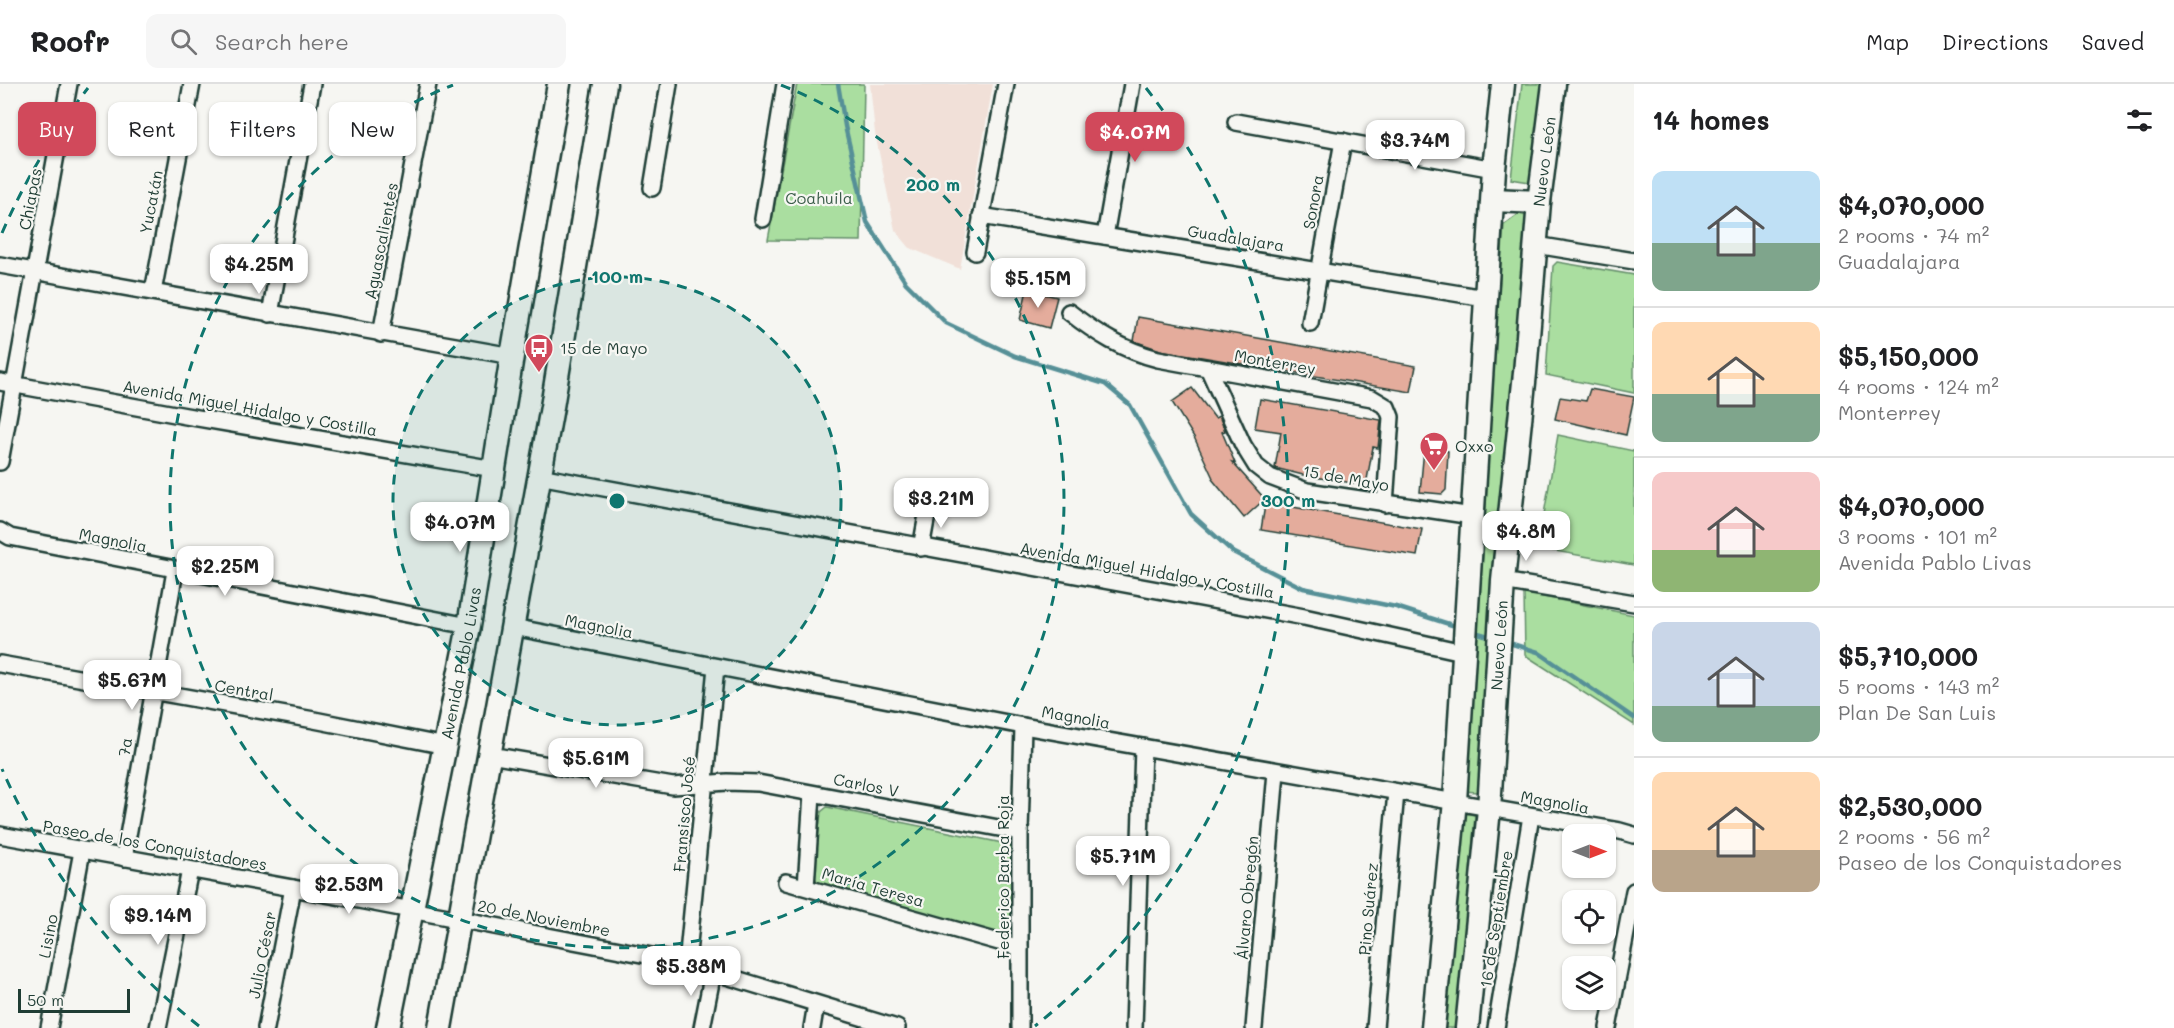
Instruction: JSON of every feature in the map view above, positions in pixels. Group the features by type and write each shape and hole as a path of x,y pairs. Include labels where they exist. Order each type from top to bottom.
{"street":[{"name":"Chiapas","path":"0,462 7,383 35,271 69,84"},
{"name":"Yucatán","path":"153,292 192,84"},
{"path":"270,314 312,84"},
{"name":"Aguascalientes","path":"381,334 428,84"},
{"name":"Avenida Pablo Livas","path":"388,1028 469,626 512,356 559,84"},
{"path":"440,1028 513,627 605,84"},
{"path":"652,188 669,84"},
{"path":"763,219 785,84"},
{"path":"975,252 1006,84"},
{"path":"1105,236 1132,84"},
{"path":"1433,1028 1455,801 1485,298 1503,84"},
{"name":"Nuevo León","path":"1467,1028 1490,809 1503,581 1524,384 1539,202 1554,84"},
{"path":"1236,122 1494,170"},
{"name":"Sonora","path":"1310,323 1343,141"},
{"path":"1493,200 1539,202"},
{"name":"Guadalajara","path":"981,216 1485,298"},
{"path":"1536,245 1634,261"},
{"path":"0,265 512,356"},
{"name":"Monterrey","path":"1069,312 1113,343 1135,353 1372,398 1388,407 1391,429 1385,504"},
{"name":"15 de Mayo","path":"1208,368 1242,445 1256,466 1270,477 1307,491 1472,516"},
{"name":"Avenida Miguel Hidalgo y Costilla","path":"7,383 494,469"},
{"name":"Avenida Miguel Hidalgo y Costilla","path":"539,476 1292,615 1463,652"},
{"path":"921,548 929,504"},
{"name":"Magnolia","path":"0,531 10,537 175,571 469,626"},
{"name":"7a","path":"124,858 175,571"},
{"path":"1503,581 1634,603"},
{"name":"Magnolia","path":"513,627 1023,726 1276,772 1455,801 1634,835"},
{"name":"Central","path":"0,664 446,746"},
{"name":"Fransisco José","path":"687,964 716,667"},
{"name":"Federico Barba Roja","path":"1020,1028 1020,832 1023,726"},
{"path":"1134,1028 1143,747"},
{"path":"490,755 672,786 705,785"},
{"name":"Álvaro Obregón","path":"1254,1028 1276,772"},
{"name":"Carlos V","path":"705,785 727,782 758,783 1020,832"},
{"name":"Pino Suárez","path":"1376,1028 1396,792"},
{"name":"María Teresa","path":"812,794 806,887 1020,948"},
{"name":"16 de Septiembre","path":"1496,1028 1531,816"},
{"name":"Paseo de los Conquistadores","path":"0,835 410,910"},
{"name":"Lisino","path":"49,1028 82,851"},
{"path":"158,1028 190,870"},
{"path":"786,882 806,887"},
{"name":"Julio César","path":"266,1028 293,888"},
{"path":"1608,1028 1634,891"},
{"name":"20 de Noviembre","path":"410,910 687,964 897,1028"},
{"path":"702,1028 713,972"},
{"path":"812,1028 816,1004"}],"shaded area":[{"path":"870,84 993,84 960,269 910,248 895,230 875,133"}],"green space":[{"name":"Coahuila","path":"797,84 864,84 861,241 768,240"},
{"path":"1522,84 1547,84 1537,183 1511,179"},
{"path":"1519,214 1534,218 1522,374 1478,792 1461,791 1484,544 1492,381 1504,225"},
{"path":"1557,262 1634,275 1634,393 1546,375 1553,266"},
{"path":"1558,435 1634,451 1634,565 1538,548"},
{"path":"1524,593 1634,615 1634,725 1525,655"},
{"path":"827,807 1012,845 1017,854 1017,932 1007,937 817,882 814,875 821,812"},
{"path":"1464,813 1475,815 1457,1028 1443,1028"}],"building":[{"path":"1027,290 1057,297 1049,328 1020,320"},
{"path":"1138,317 1416,366 1411,392 1160,350 1134,341"},
{"path":"1192,388 1215,418 1219,416 1225,431 1222,432 1235,463 1232,462 1265,499 1244,518 1212,479 1194,437 1172,402"},
{"path":"1590,389 1634,397 1626,435 1555,419 1560,397 1586,401"},
{"path":"1260,399 1381,420 1378,448 1373,447 1366,485 1307,476 1275,468 1281,432 1255,428"},
{"name":"Oxxo","path":"1424,449 1448,451 1446,490 1442,494 1420,492"},
{"path":"1266,499 1269,503 1422,529 1417,556 1261,530"}],"waterway":[{"path":"838,84 867,222 906,283 946,323 1015,356 1105,384 1130,405 1191,514 1233,552 1303,588 1396,607 1452,625"},
{"path":"1478,633 1492,637"},
{"path":"1506,642 1538,652 1634,718"}],"place":[{"name":"15 de Mayo","path":"539,374"},
{"name":"Oxxo","path":"1434,472"}]}
